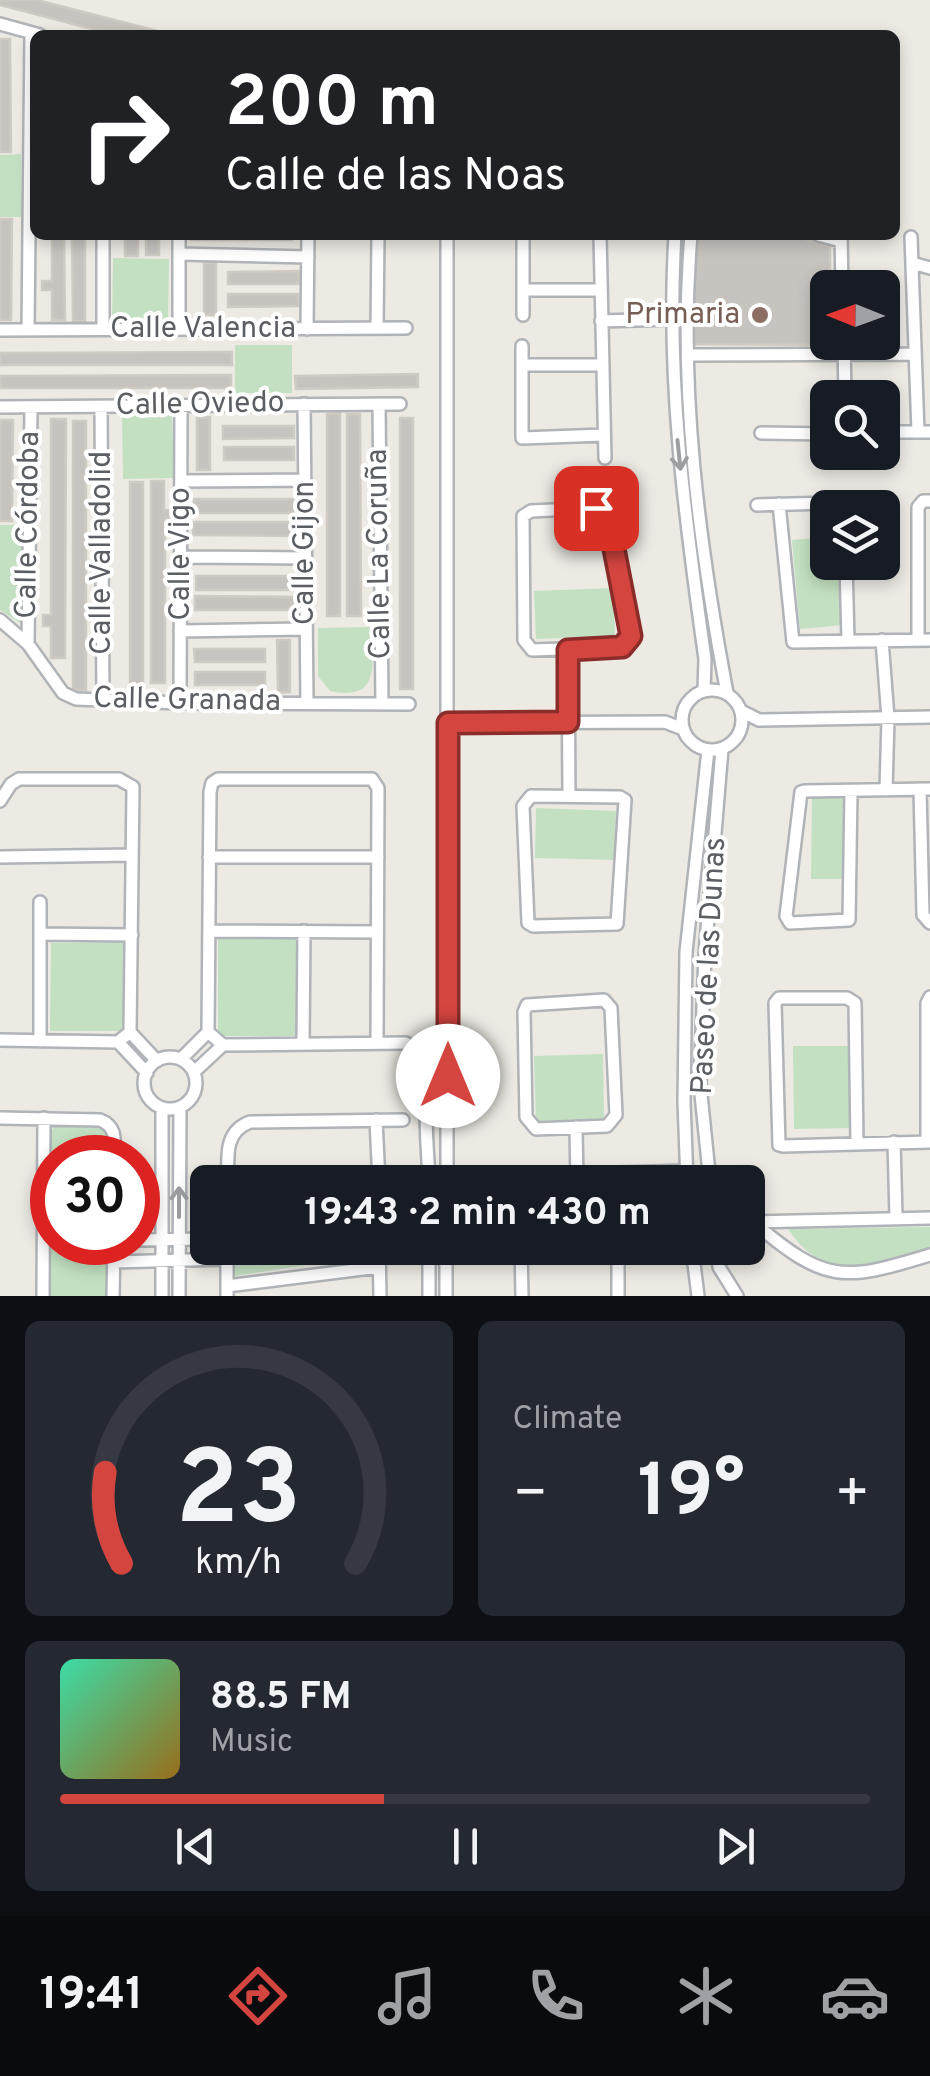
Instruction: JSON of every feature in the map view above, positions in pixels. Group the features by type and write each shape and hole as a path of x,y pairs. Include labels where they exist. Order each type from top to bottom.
{"street":[{"path":"0,24 30,32"},
{"path":"911,237 924,432"},
{"path":"28,330 30,240"},
{"path":"103,240 103,329"},
{"path":"179,240 180,329"},
{"path":"308,240 308,329"},
{"path":"377,328 378,240"},
{"path":"447,1165 448,240"},
{"path":"522,240 524,315"},
{"path":"600,240 605,458"},
{"path":"675,240 675,402 705,659 704,690"},
{"path":"691,240 690,401 706,577 727,693 741,710 759,720"},
{"path":"841,240 842,270"},
{"path":"674,253 689,256"},
{"path":"179,254 308,257"},
{"path":"912,264 930,268"},
{"path":"523,290 601,290"},
{"path":"601,322 673,319"},
{"name":"Calle Valencia","path":"0,330 406,328"},
{"path":"522,346 522,438 604,435"},
{"path":"689,355 810,350"},
{"path":"900,353 916,354"},
{"path":"522,366 602,364"},
{"path":"675,402 690,401"},
{"name":"Calle Gijon","path":"304,404 306,703"},
{"name":"Calle La Coruña","path":"378,404 382,704"},
{"name":"Calle Oviedo","path":"0,407 400,404"},
{"name":"Calle Vigo","path":"180,703 181,406"},
{"name":"Calle Córdoba","path":"28,644 31,407"},
{"name":"Calle Valladolid","path":"101,407 104,699"},
{"path":"761,433 810,434"},
{"path":"181,481 305,480"},
{"path":"780,504 793,642 924,640 918,507 923,501 930,501"},
{"path":"757,506 810,504"},
{"path":"596,508 608,518 631,636 622,647 568,650 532,650 526,646 524,516 531,511 596,508"},
{"path":"180,557 306,558"},
{"path":"846,580 848,641"},
{"name":"Calle Granada","path":"0,620 28,644 68,696 180,703 409,704"},
{"path":"180,631 306,629"},
{"path":"882,640 888,718 886,790"},
{"path":"568,650 569,796"},
{"path":"666,722 704,690 727,693"},
{"path":"740,731 741,710"},
{"path":"682,712 683,729"},
{"path":"448,723 666,722 683,729 693,743 715,750 759,720 930,718"},
{"name":"Paseo de las Dunas","path":"687,1165 686,952 715,750"},
{"name":"Paseo de las Dunas","path":"708,1165 700,1085 715,750"},
{"path":"181,1060 208,1032 210,792 212,782 218,779 358,776 372,779 378,788 377,1042"},
{"path":"0,800 19,779 119,779 133,787 130,1032 157,1061"},
{"path":"851,791 850,915 846,922 787,920 801,792 925,789 923,915 930,923"},
{"path":"531,796 569,796 620,797 627,806 619,920 613,926 533,926 525,918 522,806 531,796"},
{"path":"0,858 132,856"},
{"path":"209,857 378,857"},
{"path":"40,902 40,1041"},
{"path":"208,931 377,932"},
{"path":"303,1042 304,931"},
{"path":"40,934 132,935"},
{"path":"858,1143 855,1003 846,998 779,998 775,1003 779,1144 858,1143 894,1142 929,1142 930,997"},
{"path":"532,1002 609,1002 616,1115 607,1126 576,1127 536,1128 526,1117 524,1012 532,1002"},
{"path":"0,1040 118,1042 130,1032"},
{"path":"208,1032 224,1045"},
{"path":"118,1042 147,1072"},
{"path":"194,1072 224,1045 406,1042"},
{"path":"428,1165 430,1076 449,1042"},
{"path":"173,1057 181,1060 194,1072 193,1096 180,1108 162,1108 148,1096 144,1080 147,1072 157,1061 173,1057"},
{"path":"684,1084 700,1085"},
{"path":"162,1108 162,1296"},
{"path":"179,1296 180,1108"},
{"path":"0,1118 100,1120 110,1124 114,1135"},
{"path":"43,1296 44,1118"},
{"path":"376,1120 378,1165"},
{"path":"228,1165 228,1147 242,1125 403,1120"},
{"path":"576,1127 577,1165"},
{"path":"894,1142 896,1218"},
{"path":"765,1222 930,1218"},
{"path":"765,1233 805,1260 842,1274 883,1270 930,1256"},
{"path":"162,1240 190,1239"},
{"path":"162,1261 190,1258"},
{"path":"113,1296 114,1265"},
{"path":"227,1265 227,1291 379,1268 380,1296"},
{"path":"428,1265 428,1296"},
{"path":"446,1265 446,1296"},
{"path":"521,1265 522,1296"},
{"path":"618,1265 618,1296"},
{"path":"694,1265 698,1296"},
{"path":"719,1265 737,1296"},
{"path":"695,1272 719,1268"}],"green space":[{"path":"21,154 22,217 0,217 0,155"},
{"path":"113,258 169,259 168,326 112,324"},
{"path":"235,345 292,345 292,393 235,393"},
{"path":"172,414 174,478 123,479 122,415"},
{"path":"0,525 24,525 22,624 0,610"},
{"path":"810,538 810,580 840,580 844,625 800,629 792,540"},
{"path":"613,588 615,636 536,639 534,591"},
{"path":"372,627 371,677 366,685 347,693 330,691 318,676 318,628"},
{"path":"846,794 846,879 811,879 812,796"},
{"path":"536,808 616,811 614,860 535,858"},
{"path":"218,938 296,938 296,1036 218,1036"},
{"path":"51,943 125,943 122,1031 50,1031"},
{"path":"793,1046 851,1046 852,1128 794,1129"},
{"path":"603,1054 604,1119 536,1122 534,1056"},
{"path":"57,1126 101,1128 106,1135 50,1135"},
{"path":"930,1227 930,1249 853,1266 818,1259 788,1229"},
{"path":"50,1265 110,1265 110,1286 105,1296 50,1296"},
{"path":"235,1265 307,1265 235,1276"}],"building":[{"path":"0,0 37,0 154,30 96,30 0,5"},
{"path":"0,39 10,39 11,152 0,152"},
{"path":"0,219 12,219 11,320 0,320"},
{"path":"52,240 64,240 65,320 52,320 52,290 42,290 42,281 52,281"},
{"path":"72,240 85,240 85,321 73,321"},
{"path":"125,240 138,240 138,256 125,256"},
{"path":"146,240 159,240 159,255 146,255"},
{"name":"Primaria","path":"695,240 807,240 830,246 830,270 810,270 810,345 692,344"},
{"path":"216,262 216,315 204,315 204,263"},
{"path":"299,271 299,284 228,284 228,272"},
{"path":"228,294 298,294 299,306 228,307"},
{"path":"232,352 232,365 0,365 0,353"},
{"path":"418,374 418,387 296,389 295,376"},
{"path":"231,375 231,388 0,388 0,376"},
{"path":"340,413 340,616 327,616 327,414"},
{"path":"347,414 360,414 361,616 347,616"},
{"path":"210,417 210,470 197,470 197,418"},
{"path":"400,418 413,418 413,689 400,689"},
{"path":"51,419 66,419 65,658 51,658 51,626 43,626 43,615 51,615"},
{"path":"0,420 13,420 12,521 0,521"},
{"path":"73,421 86,421 86,690 73,690"},
{"path":"223,426 294,426 294,438 223,439"},
{"path":"224,447 294,447 294,460 224,460"},
{"path":"151,481 164,481 164,510 173,510 173,518 165,518 165,683 151,683"},
{"path":"130,482 143,482 143,685 130,684"},
{"path":"194,499 295,499 295,513 194,513"},
{"path":"193,522 294,522 294,536 193,535"},
{"path":"196,576 297,576 297,590 196,590"},
{"path":"195,596 296,597 296,610 195,610"},
{"path":"277,640 290,640 290,692 278,693"},
{"path":"194,649 265,649 265,662 195,662"},
{"path":"195,672 265,672 265,685 195,685"}],"place":[{"name":"Primaria","path":"760,315"}],"route":[{"path":"448,1076 448,723 568,722 568,650 628,644 631,636 608,518 596,508"}]}
